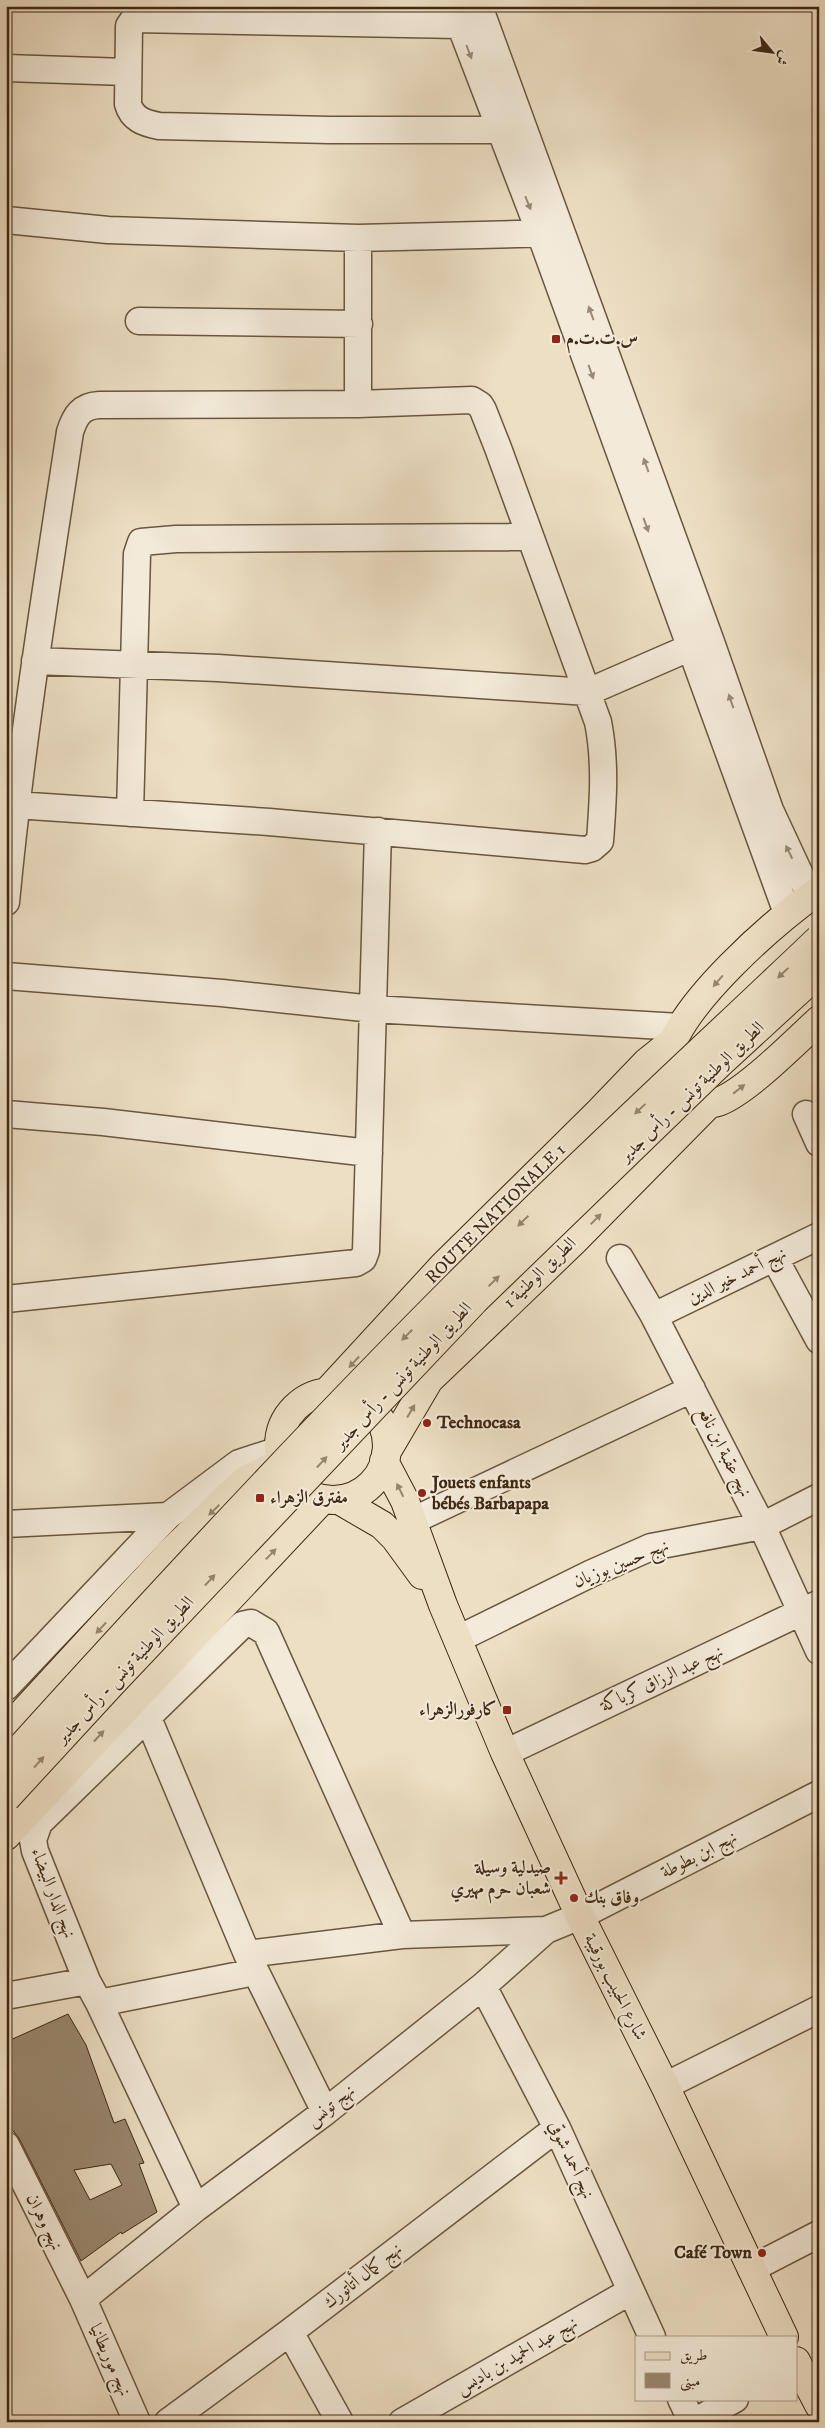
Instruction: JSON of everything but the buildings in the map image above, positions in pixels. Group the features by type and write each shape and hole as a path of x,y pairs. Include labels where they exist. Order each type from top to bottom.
{"main road":[{"name":"ROUTE NATIONALE 1","path":"326,1393 443,1266 676,1034 730,967 787,913 814,893"},
{"name":"الطريق الوطنية تونس - رأس جدير","path":"6,1764 176,1576 385,1358 582,1163 819,939"},
{"name":"الطريق الوطنية تونس - رأس جدير","path":"6,1798 112,1683 475,1300 712,1071 819,972"},
{"path":"676,1034 667,1064 674,1084 690,1100 700,1104 709,1104 723,1100 734,1093 819,1020"},
{"name":"الطريق الوطنية 1","path":"331,1499 354,1496 368,1487 378,1475 385,1457 429,1380 579,1235 709,1104"},
{"path":"326,1393 346,1394 364,1402 377,1416 385,1434 385,1457 400,1490 443,1605 395,1538 376,1520 331,1499 309,1495 287,1476 280,1456 282,1430 291,1412 313,1396 326,1393"},
{"path":"6,1731 169,1554 246,1480 280,1456"},
{"path":"6,1836 331,1499"},
{"name":"شارع الحبيب بورقيبة","path":"443,1605 505,1753 580,1916 665,2086 784,2336"},
{"path":"798,2366 819,2405"}],"street":[{"path":"479,6 551,233 689,648 787,913"},
{"path":"499,130 329,130 159,126 138,120 130,111 127,72 129,26 132,20 137,18 456,16 499,130 551,233 711,642 770,810 814,893"},
{"path":"6,68 127,72"},
{"path":"6,220 108,230 358,238 551,233"},
{"path":"358,238 358,404"},
{"path":"139,321 359,324"},
{"path":"6,902 16,805 35,660 70,432 74,419 83,409 99,405 358,404 472,400 476,402 485,413 598,722 603,758 600,841 597,846 585,850 378,832 16,805"},
{"path":"130,813 138,550 140,544 144,541 530,537"},
{"path":"35,660 218,668 588,692 689,648"},
{"path":"6,1299 356,1263 363,1259 366,1251 370,1153 378,832"},
{"path":"6,976 222,993 373,1009 676,1034"},
{"path":"6,1114 103,1122 370,1153"},
{"path":"806,1114 819,1143"},
{"name":"نهج أحمد خير الدين","path":"654,1316 819,1236"},
{"name":"نهج عقبة ابن نافع","path":"620,1258 654,1316 762,1526 811,1608 819,1650"},
{"path":"775,1259 819,1340"},
{"path":"412,1521 692,1388"},
{"path":"6,1687 168,1516 239,1463 280,1456"},
{"name":"نهج حسين بوزيان","path":"458,1640 590,1574 651,1548 762,1526 819,1497"},
{"path":"6,1524 168,1516"},
{"name":"نهج عبد الرزاق كرباكة","path":"505,1753 811,1608"},
{"name":"نهج الدار البيضاء","path":"196,2208 93,1992 35,1851 33,1840 39,1823 242,1625 251,1622 266,1632 402,1935"},
{"path":"148,1718 251,1963 325,2112"},
{"name":"نهج ابن بطوطة","path":"580,1916 819,1794"},
{"name":"نهج تونس","path":"83,2299 196,2208 325,2112 483,1986 546,1930 580,1916"},
{"path":"6,1996 93,1992 402,1935 546,1930"},
{"name":"نهج أحمد شوقي","path":"483,1986 556,2128 652,2336"},
{"path":"665,2086 819,2009"},
{"name":"نهج كمال أتاتورك","path":"168,2422 290,2332 556,2128"},
{"name":"نهج وهران","path":"6,2145 83,2299"},
{"path":"751,2269 819,2234"},
{"name":"نهج عبد الحميد بن باديس","path":"402,2422 631,2291"},
{"name":"نهج موريطانيا","path":"83,2299 137,2422"},
{"path":"290,2332 340,2422"},
{"path":"682,2400 693,2422 733,2400"}],"place":[{"name":"س.ت.ت.م","path":"556,339"},
{"name":"Technocasa","path":"427,1423"},
{"name":"Jouets enfants bébés Barbapapa","path":"422,1493"},
{"name":"مفترق الزهراء","path":"260,1498"},
{"name":"كارفورالزهراء","path":"507,1710"},
{"name":"صيدلية وسيلة شعبان حرم مهيري","path":"561,1878"},
{"name":"وفاق بنك","path":"574,1898"},
{"name":"Café Town","path":"762,2253"}]}
